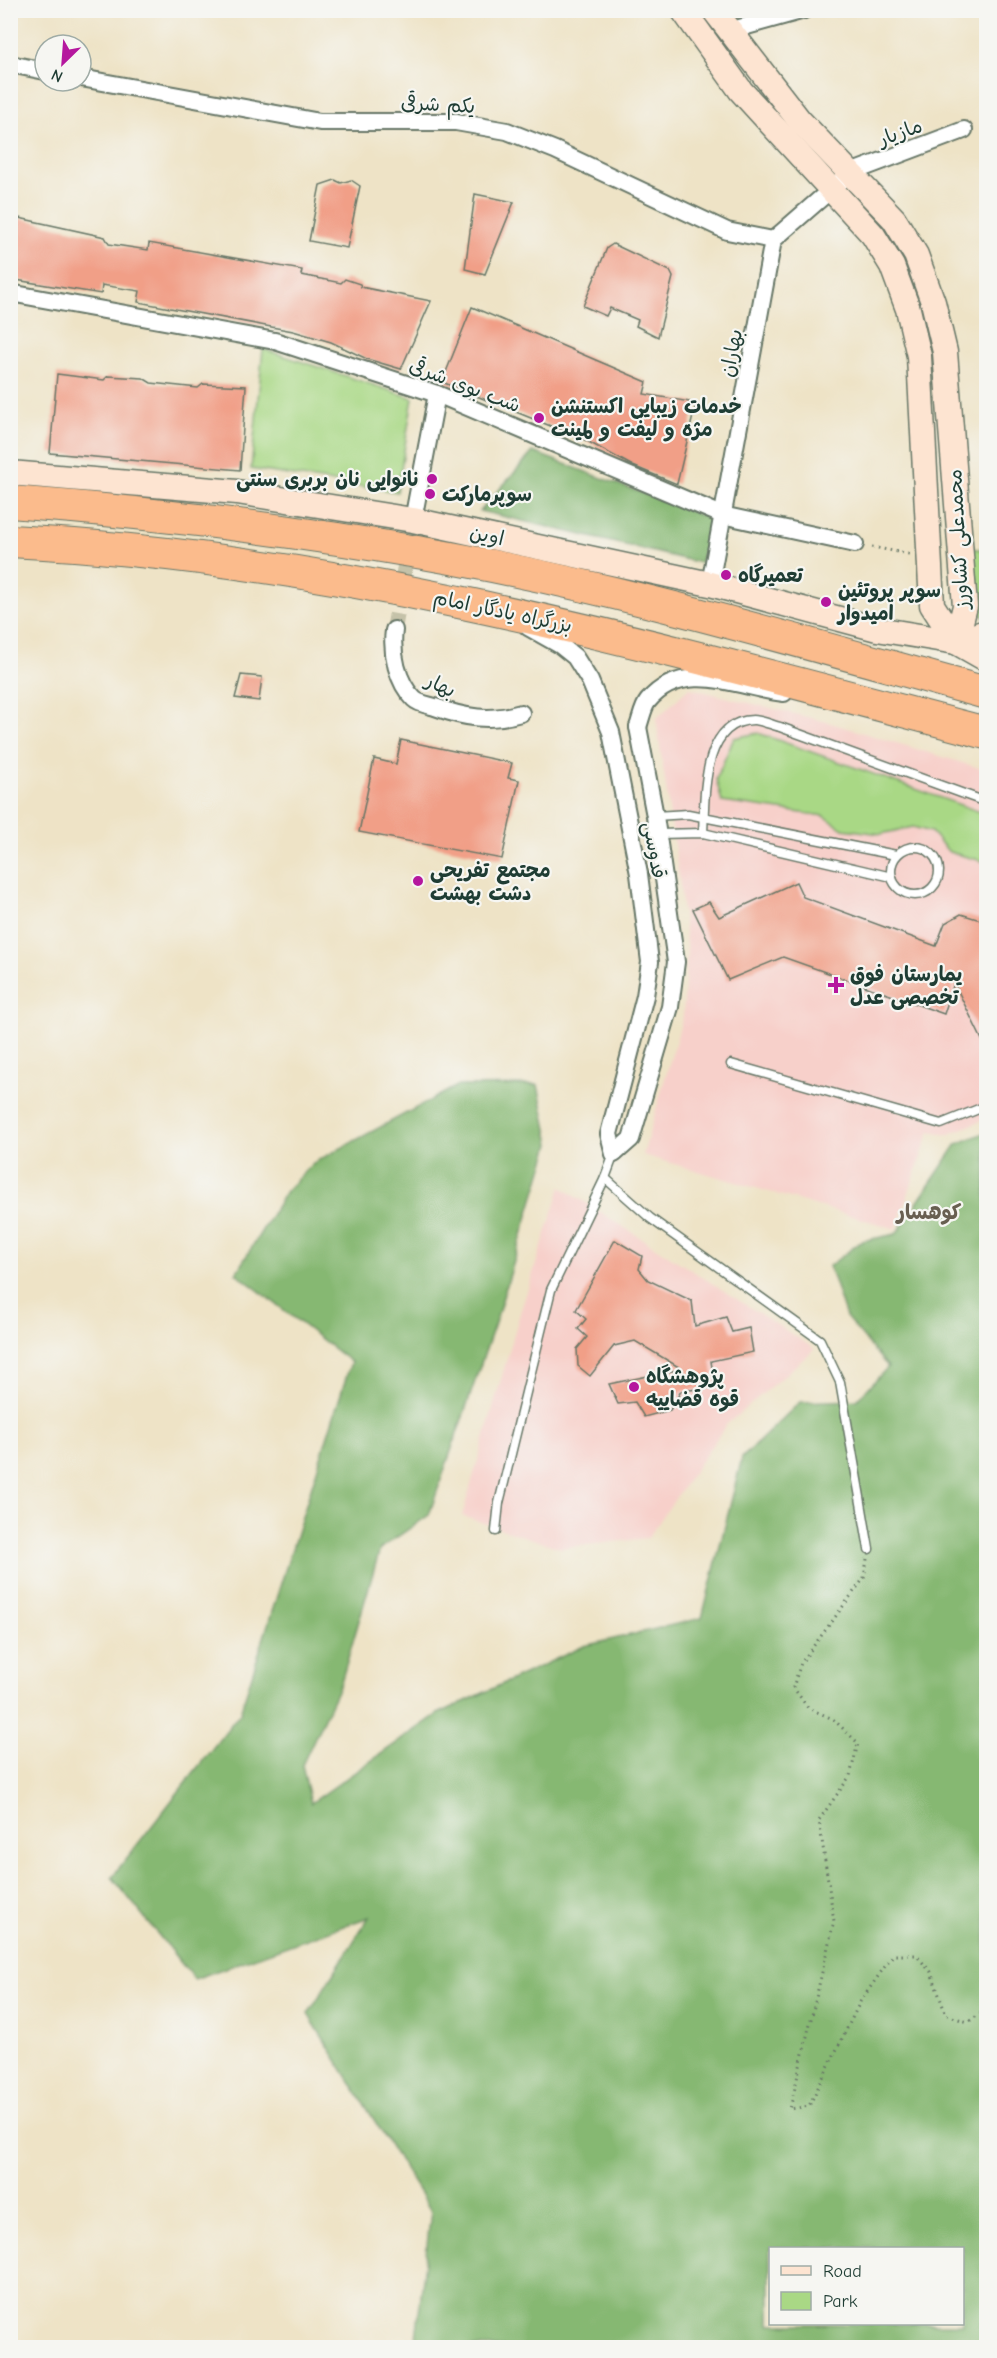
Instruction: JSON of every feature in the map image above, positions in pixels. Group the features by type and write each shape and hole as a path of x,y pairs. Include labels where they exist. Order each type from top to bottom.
{"highway":[{"name":"بزرگراه یادگار امام","path":"10,502 106,509 242,525 424,553 697,614 987,693"},
{"name":"بزرگراه یادگار امام","path":"18,542 236,563 489,607 839,693 987,733"},
{"path":"899,710 987,753"}],"main road":[{"name":"محمدعلی کشاورز","path":"682,10 741,91 873,235 892,266 908,309 919,356 932,605 956,642"},
{"name":"محمدعلی کشاورز","path":"714,10 799,120 894,219 916,255 933,302 942,338 965,606 956,642"},
{"name":"اوین","path":"10,473 237,492 413,520 710,584 877,628 956,642 987,659"},
{"name":"اوین","path":"956,642 987,632"}],"street":[{"path":"729,31 804,10"},
{"path":"10,64 33,69"},
{"name":"یکم شرقی","path":"93,80 320,122 456,122 507,131 555,150 727,231 773,240"},
{"name":"مازیار","path":"850,173 964,130"},
{"path":"773,240 850,173"},
{"name":"بهاران","path":"710,584 773,240"},
{"name":"شب بوی شرقی","path":"10,292 275,341 437,394 722,515 855,544"},
{"path":"413,520 437,394"},
{"name":"قدوسی","path":"489,607 560,645 575,657 590,681 611,732 639,874 650,962 645,996 609,1134 614,1154"},
{"name":"بهار","path":"394,630 393,641 400,680 415,701 464,717 500,719 521,713"},
{"path":"614,1154 631,1139 670,1006 676,962 658,834 638,726 647,701 673,681 705,676 761,691 802,696 839,693"},
{"path":"611,732 638,726"}],"lane":[{"path":"703,833 704,783 711,757 723,734 752,720 780,727 987,802"},
{"path":"655,816 688,814 896,855 909,848 924,849 935,859 938,874 931,888 916,895 900,890 892,877 891,869 896,855"},
{"path":"658,834 703,833 892,877"},
{"path":"732,1064 941,1124 987,1106"},
{"path":"496,1532 499,1503 551,1290 605,1179 614,1154"},
{"path":"605,1179 650,1218 820,1340 840,1382 869,1549"}],"path":[{"path":"855,544 929,558"},
{"path":"869,1549 864,1578 801,1663 793,1687 808,1708 833,1719 858,1743 850,1776 819,1820 834,1921 790,2109 810,2106 860,2002 893,1955 916,1955 931,1972 946,2015 968,2022 987,2010"}],"shaded area":[{"name":"یمارستان فوق تخصصی عدل","path":"689,688 827,722 986,770 986,1119 947,1135 930,1131 896,1229 643,1155 683,1016 687,954 680,884 656,719"},
{"name":"پژوهشگاه قوه قضاییه","path":"561,1187 815,1349 726,1425 648,1538 560,1548 462,1516 520,1313"}],"green space":[{"path":"263,349 413,398 397,492 251,469"},
{"path":"533,452 711,519 701,563 480,511"},
{"path":"968,548 986,550 986,619 972,604"},
{"path":"758,733 986,814 986,862 949,852 931,832 913,827 881,834 843,829 824,816 722,802 716,779 734,738"},
{"path":"538,1085 550,1144 495,1323 429,1515 380,1549 341,1682 302,1765 311,1803 438,1714 584,1646 702,1618 742,1458 800,1402 857,1400 888,1367 846,1317 829,1266 862,1241 896,1234 957,1144 986,1132 986,2347 415,2347 431,2211 308,2014 369,1917 194,1979 112,1877 240,1713 351,1362 236,1273 286,1191 313,1163 457,1086"}],"building":[{"path":"335,180 341,183 351,180 360,186 347,248 309,241 320,185"},
{"path":"475,194 514,202 485,274 465,269"},
{"path":"10,216 105,237 109,244 148,250 149,243 302,270 301,275 341,283 345,279 360,284 361,287 431,301 401,369 367,359 331,342 293,331 138,302 140,291 102,285 101,294 10,279"},
{"path":"613,244 670,271 673,277 658,337 636,326 638,320 610,308 606,316 583,306 607,248"},
{"path":"472,307 647,382 644,394 696,403 677,484 633,466 585,440 442,382"},
{"path":"57,374 104,380 108,376 143,378 151,383 198,388 203,384 246,386 240,470 50,453"},
{"path":"241,675 262,677 259,701 235,698"},
{"path":"401,740 512,763 508,778 519,780 502,859 359,832 374,759 396,764"},
{"path":"796,882 803,897 936,946 945,923 961,914 987,922 987,1050 954,983 944,1014 783,957 728,980 693,909 709,902 719,917"},
{"path":"615,1240 642,1256 639,1269 648,1280 692,1301 695,1326 726,1317 732,1332 749,1328 753,1352 711,1361 715,1387 681,1391 670,1410 644,1417 635,1402 618,1404 609,1384 682,1369 635,1341 614,1346 590,1376 578,1366 577,1349 587,1337 578,1329 586,1319 576,1310"}],"tunnel":[{"path":"394,630 413,520"}],"place":[{"name":"خدمات زیبایی اکستنشن مژه و لیفت و لمینت","path":"539,418"},
{"name":"نانوایی نان بربری سنتی","path":"432,479"},
{"name":"سوپرمارکت","path":"430,494"},
{"name":"تعمیرگاه","path":"726,575"},
{"name":"سوپر پروتئین امیدوار","path":"826,602"},
{"name":"مجتمع تفریحی دشت بهشت","path":"418,881"},
{"name":"یمارستان فوق تخصصی عدل","path":"836,985"},
{"name":"پژوهشگاه قوه قضاییه","path":"634,1387"}],"district":[{"name":"کوهسار","path":"929,1212"}]}
